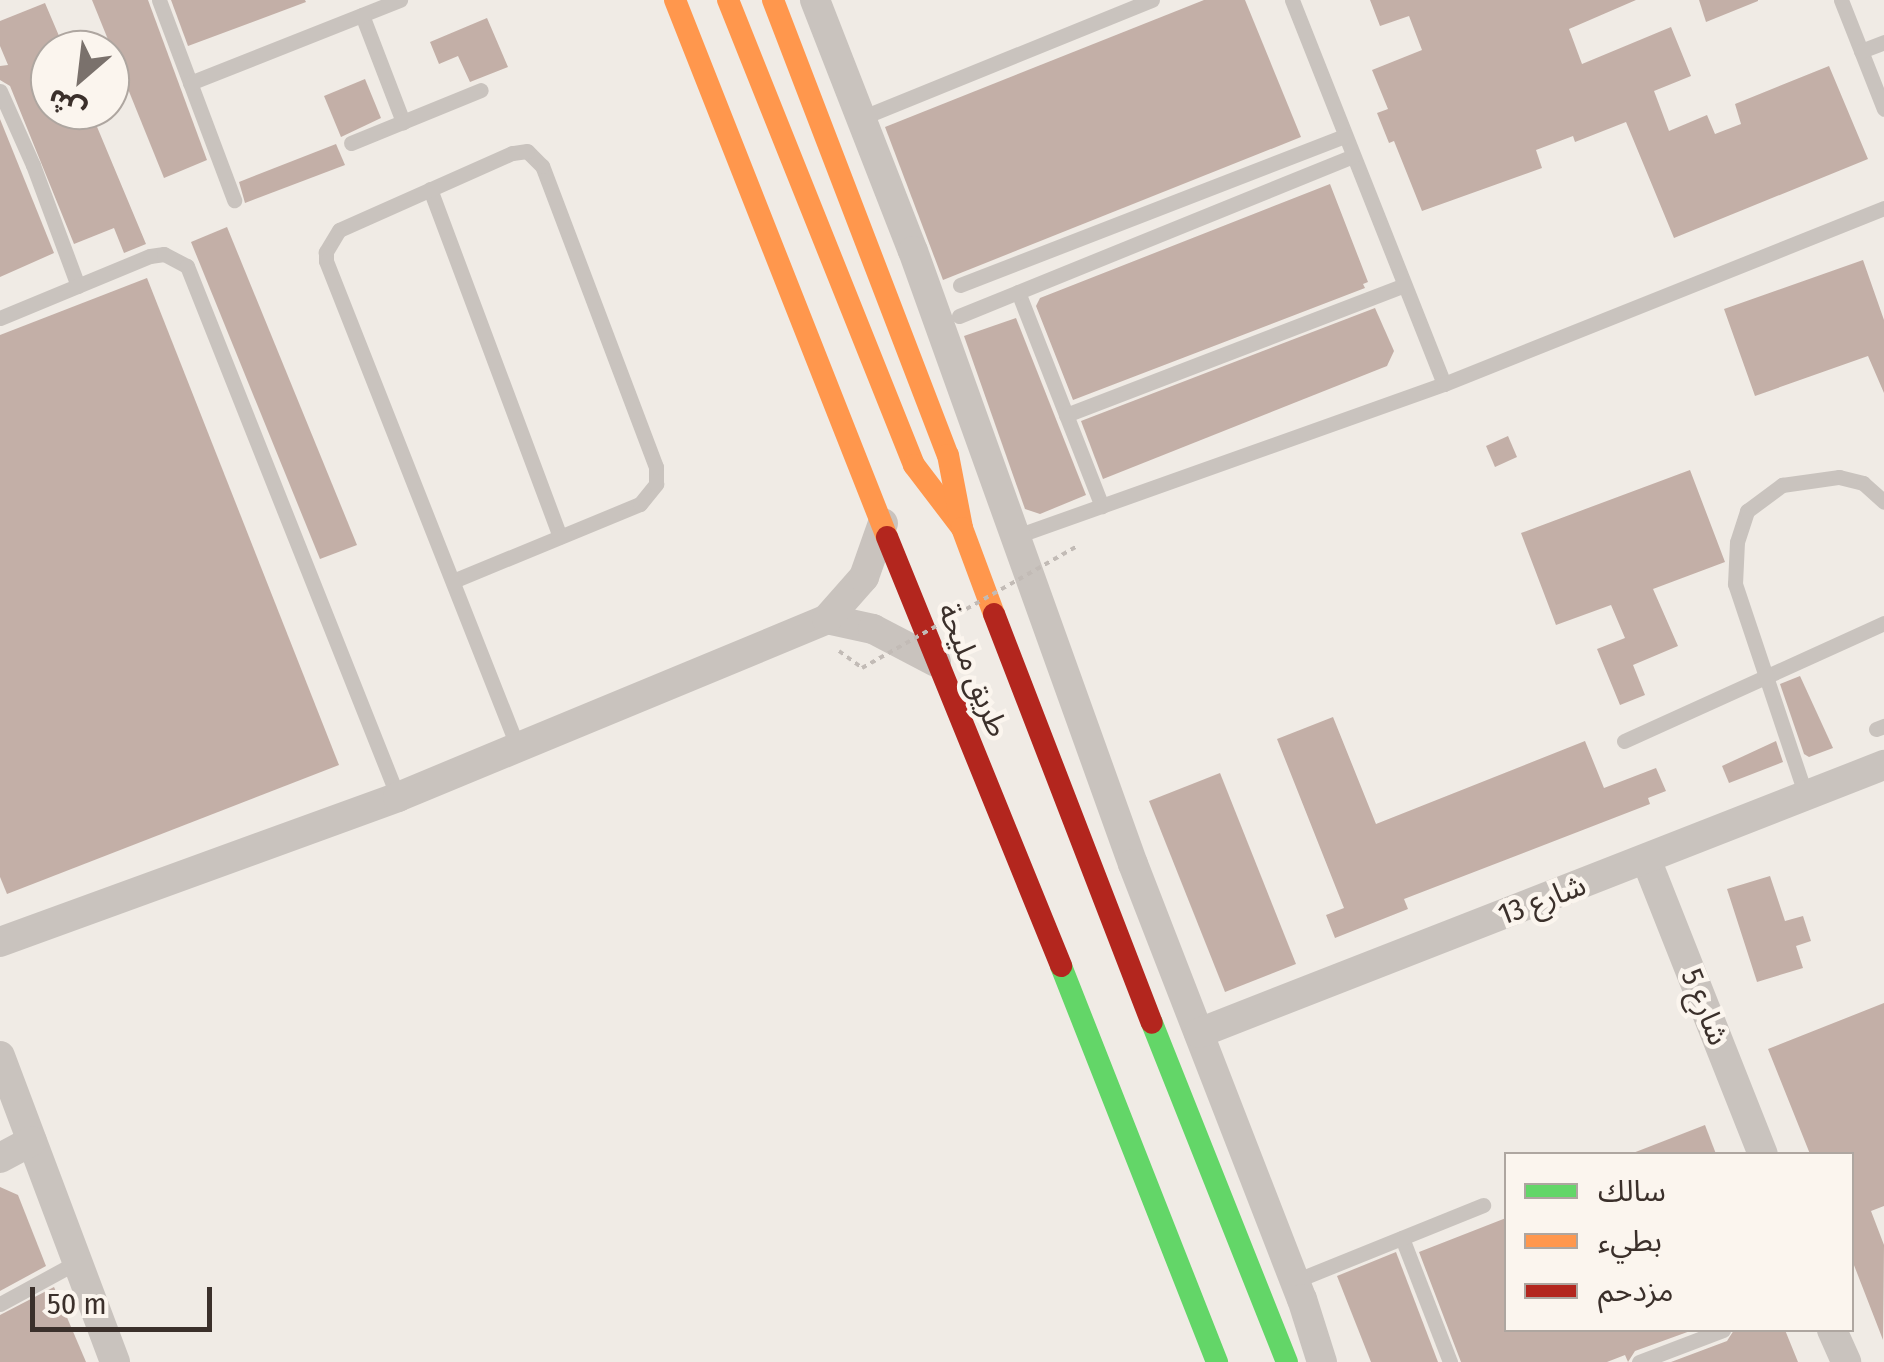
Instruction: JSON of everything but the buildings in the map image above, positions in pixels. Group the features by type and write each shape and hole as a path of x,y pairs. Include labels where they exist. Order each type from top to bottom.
{"main road":[{"name":"طريق مليحة","path":"674,0 936,662 1150,1185 1217,1362"},
{"path":"728,0 914,465 962,528"},
{"name":"طريق مليحة","path":"773,0 948,455 962,528 1078,838 1287,1362"}],"street":[{"path":"815,0 1017,536 1133,864 1295,1281 1322,1362"},
{"path":"0,942 398,796 827,619 864,576 883,523"},
{"path":"827,619 873,630 936,662"},
{"name":"شارع 13","path":"1200,1033 1884,765"},
{"name":"شارع 5","path":"1646,860 1762,1152"},
{"path":"0,1056 115,1362"},
{"path":"0,1158 32,1141"},
{"path":"1833,1332 1846,1362"}],"lane":[{"path":"159,0 234,200"},
{"path":"190,84 400,0"},
{"path":"861,118 1152,0"},
{"path":"1292,0 1444,384"},
{"path":"1841,0 1884,108"},
{"path":"362,15 404,122"},
{"path":"1861,51 1884,42"},
{"path":"352,143 481,90"},
{"path":"0,91 34,165 78,286"},
{"path":"960,284 1345,136"},
{"path":"452,581 647,499 656,484 656,467 539,159 519,150 339,230 328,244 326,261 452,581 518,748"},
{"path":"959,316 1353,156"},
{"path":"430,189 560,537"},
{"path":"1017,536 1444,384 1884,208"},
{"path":"0,318 150,256 164,254 187,266 398,796"},
{"path":"1066,415 1404,284"},
{"path":"1018,292 1102,506"},
{"path":"1806,796 1735,584 1736,542 1747,512 1782,485 1838,478 1863,483 1884,502"},
{"path":"1624,741 1884,624"},
{"path":"1295,1281 1483,1205"},
{"path":"1402,1238 1450,1362"},
{"path":"0,1304 77,1262"},
{"path":"1638,1362 1718,1332"}],"path":[{"path":"862,668 1076,547"}],"traffic: fast":[{"path":"1061,966 1217,1362"},
{"path":"1152,1023 1287,1362"}],"traffic: slow":[{"path":"675,0 887,537"},
{"path":"728,0 914,465 962,528"},
{"path":"773,0 948,455 962,528 994,614"}],"traffic: jam":[{"path":"887,537 1061,966"},
{"path":"994,614 1152,1023"}]}
